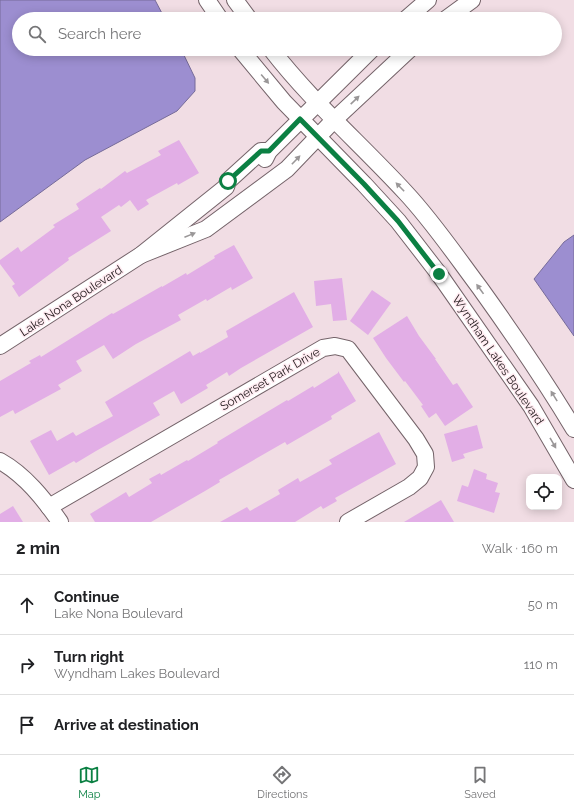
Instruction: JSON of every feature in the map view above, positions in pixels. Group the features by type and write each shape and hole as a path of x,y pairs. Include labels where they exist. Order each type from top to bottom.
{"street":[{"path":"207,0 215,12"},
{"path":"235,0 244,12"},
{"path":"414,12 428,0"},
{"path":"456,12 472,0"},
{"name":"Wyndham Lakes Boulevard","path":"246,56 275,92 398,221 439,274 531,406 574,480"},
{"name":"Wyndham Lakes Boulevard","path":"277,56 334,120 407,193 450,246 515,337 574,429"},
{"name":"Lake Nona Boulevard","path":"0,346 141,255 226,187 228,181 239,177 261,151 269,151 365,56"},
{"name":"Lake Nona Boulevard","path":"141,255 206,229 287,169 334,120 403,56"},
{"path":"239,177 252,194"},
{"name":"Somerset Park Drive","path":"50,507 323,348 335,346 348,349 416,438 425,454 426,467 420,478 409,487 348,522"},
{"path":"0,461 13,468 50,507 60,522"}],"shaded area":[{"path":"0,0 155,0 161,12 12,12 12,56 184,56 195,78 195,91 177,111 85,160 0,222"},
{"path":"574,235 574,336 534,279 564,242"}],"building":[{"path":"179,140 199,173 146,200 149,204 138,211 130,200 121,207 119,205 101,217 111,231 68,258 69,260 19,297 12,286 15,284 0,264 0,260 18,247 21,252 55,227 53,225 79,209 76,204 100,188 101,189 125,171 127,173 161,155 158,151"},
{"path":"234,245 253,278 232,290 231,287 207,301 206,299 178,315 181,320 136,344 113,359 104,345 76,361 82,371 58,385 61,389 15,414 13,410 0,417 0,381 31,363 29,361 40,355 41,357 112,313 113,314 186,273 187,275 215,258 214,256"},
{"path":"342,278 347,320 333,321 331,304 316,306 314,281"},
{"path":"372,290 391,303 368,335 350,321"},
{"path":"294,292 313,327 229,376 227,372 206,385 208,388 181,404 174,391 153,403 160,415 76,463 74,461 49,475 30,441 51,430 57,441 73,432 76,436 113,416 105,402 190,351 193,356 228,337 226,331"},
{"path":"407,316 453,385 457,383 473,407 445,426 436,413 429,418 421,406 423,405 386,358 373,338"},
{"path":"338,371 356,401 331,416 332,419 287,445 285,442 219,480 220,482 151,522 95,522 90,514 126,492 129,497 152,483 149,479 160,473 161,475 187,460 188,461 287,400 288,401 313,386 314,388 338,373"},
{"path":"477,425 483,448 463,454 465,458 452,462 444,434"},
{"path":"379,432 396,464 335,498 337,501 323,509 321,506 295,522 220,522 247,507 250,511 280,494 278,490 298,478 300,482 332,464 329,460"},
{"path":"474,469 487,474 486,479 498,483 495,492 500,493 494,513 457,501 462,485 468,487"},
{"path":"441,500 454,522 404,522"},
{"path":"13,506 23,522 0,522 0,514"}],"route":[{"path":"228,181 261,151 269,151 300,119 398,221 439,274"}]}
